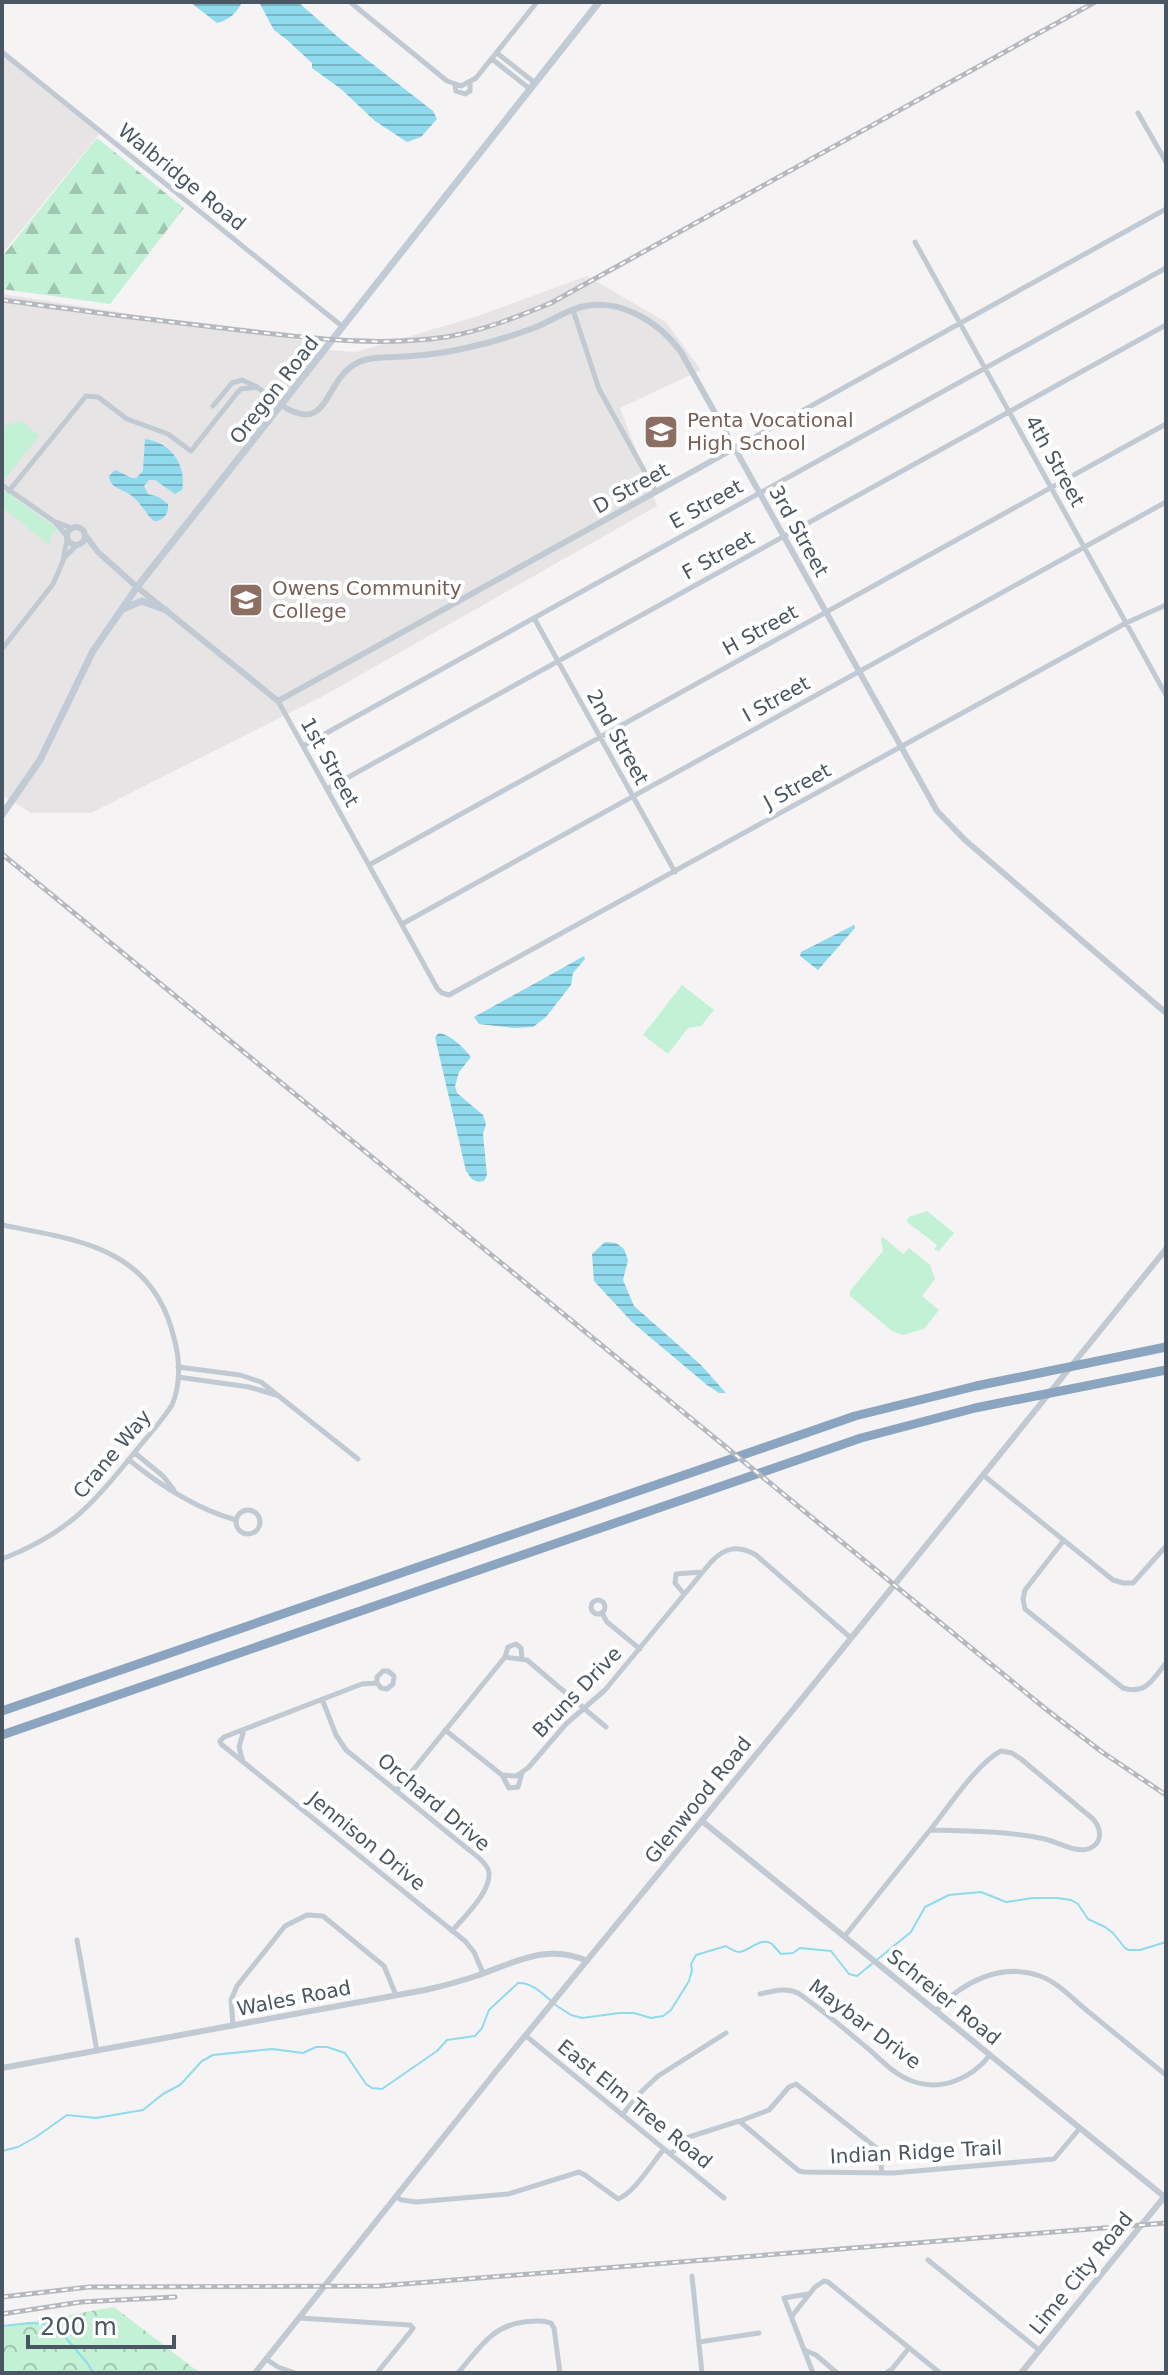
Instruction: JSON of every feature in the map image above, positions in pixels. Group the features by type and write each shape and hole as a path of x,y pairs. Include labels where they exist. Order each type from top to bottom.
{"highway":[{"path":"2,1711 898,1404 1166,1344"},
{"path":"2,1735 780,1465 896,1428 1017,1399 1166,1370"}],"main road":[{"name":"Oregon Road","path":"3,814 40,760 93,651 137,587 599,2"},
{"path":"121,610 142,601 166,610"}],"street":[{"path":"350,2 455,85 457,92 465,94 470,91 470,83 537,2"},
{"name":"Walbridge Road","path":"2,52 343,327"},
{"path":"497,53 533,86"},
{"path":"492,59 533,86"},
{"path":"1138,113 1166,162"},
{"name":"D Street","path":"278,701 1166,209"},
{"name":"4th Street","path":"915,242 1166,695"},
{"name":"E Street","path":"303,746 1166,268"},
{"name":"3rd Street","path":"281,405 300,416 313,414 324,405 341,375 363,361 465,348 529,329 589,306 621,309 645,318 662,330 681,352 937,811 951,828 1166,1013"},
{"path":"573,310 595,381 656,492"},
{"name":"F Street","path":"327,789 1166,325"},
{"path":"213,406 236,380 247,381 281,405"},
{"path":"9,491 86,396 98,397 127,419 168,434 191,451 241,389 257,387"},
{"name":"H Street","path":"369,865 1166,424"},
{"path":"2,485 55,522 80,528 98,552"},
{"name":"I Street","path":"402,924 1166,502"},
{"path":"55,522 71,544 98,552"},
{"path":"2,649 53,584 72,528"},
{"path":"64,558 84,540 85,535"},
{"name":"1st Street","path":"98,552 278,701 437,988 445,995"},
{"name":"J Street","path":"445,995 464,989 1126,623 1166,605"},
{"name":"2nd Street","path":"534,618 675,872"},
{"path":"2,1225 83,1242 106,1251 140,1275 163,1306 173,1331 178,1372"},
{"name":"Glenwood Road","path":"255,2373 559,1994 1166,1249"},
{"path":"178,1372 225,1372 265,1384 358,1459"},
{"path":"178,1372 249,1387 284,1399"},
{"name":"Crane Way","path":"2,1559 40,1543 73,1521 95,1501 172,1405 178,1372"},
{"path":"135,1453 163,1476 175,1491"},
{"path":"129,1460 159,1485 236,1520"},
{"path":"982,1474 1113,1580 1133,1583 1166,1546"},
{"path":"252,1511 258,1515 259,1526 253,1532 245,1533 237,1526 236,1520 241,1512 252,1511"},
{"path":"1064,1540 1025,1590 1025,1609 1123,1688 1140,1690 1166,1663"},
{"name":"Bruns Drive","path":"522,1773 556,1735 605,1690 703,1571 725,1550 739,1548 762,1559 851,1638"},
{"name":"Bruns Drive","path":"684,1594 675,1583 676,1574 703,1571"},
{"path":"602,1613 607,1622 640,1649"},
{"path":"396,1791 505,1657 508,1647 516,1644 522,1651 522,1658"},
{"path":"505,1657 522,1658 539,1669 606,1727"},
{"path":"243,1763 239,1747 245,1729 362,1684 377,1683"},
{"name":"Orchard Drive","path":"322,1699 336,1735 346,1750 487,1868 489,1877 486,1888 452,1931"},
{"name":"Jennison Drive","path":"245,1729 224,1737 220,1742 470,1946 483,1973"},
{"path":"445,1730 502,1775 512,1777 522,1773 521,1784 514,1789 506,1785 502,1775"},
{"path":"844,1937 930,1830 979,1770 1001,1751 1015,1755 1085,1811 1098,1825 1100,1835 1094,1845 1081,1850 1038,1837 930,1830"},
{"name":"Schreier Road","path":"702,1821 1165,2196"},
{"path":"233,2026 231,2000 237,1986 285,1926 307,1915 323,1916 384,1966 396,1995"},
{"path":"77,1940 97,2051"},
{"name":"Wales Road","path":"2,2068 447,1985 534,1955 571,1956 587,1961"},
{"path":"936,2011 961,1987 979,1978 1007,1973 1037,1975 1062,1989 1166,2075"},
{"name":"Maybar Drive","path":"760,1994 777,1990 798,1993 888,2066 913,2082 932,2084 958,2080 978,2069 990,2055"},
{"path":"622,2115 658,2076 726,2033"},
{"name":"East Elm Tree Road","path":"526,2036 724,2198"},
{"path":"671,2154 686,2138 769,2110 789,2087 796,2084 879,2150 882,2173"},
{"name":"Indian Ridge Trail","path":"739,2121 799,2171 882,2173 1054,2159 1080,2128"},
{"path":"396,2197 408,2202 508,2194 579,2172 618,2199 626,2195 664,2149"},
{"name":"Lime City Road","path":"1021,2373 1165,2196"},
{"path":"928,2260 1039,2350"},
{"path":"692,2276 702,2373"},
{"path":"792,2316 820,2282 828,2282 940,2373"},
{"path":"809,2294 784,2298 813,2373"},
{"path":"299,2318 410,2325 413,2328 411,2331 377,2373"},
{"path":"458,2373 500,2328 540,2321 551,2323 554,2328 560,2373"},
{"path":"699,2342 759,2333"},
{"path":"886,2373 909,2348"},
{"path":"804,2350 812,2352 837,2373"},
{"path":"266,2359 295,2373"}],"shaded area":[{"path":"2,52 101,132 2,254"},
{"name":"Owens Community College","path":"587,276 666,322 701,370 620,408 657,506 325,695 91,813 31,813 2,795 2,294 318,343 314,349 356,352 475,317"}],"green space":[{"path":"97,138 184,208 110,304 2,289 2,257"},
{"path":"21,421 39,436 2,482 2,426"},
{"path":"2,489 57,529 49,545 2,507"},
{"path":"682,985 714,1010 701,1026 688,1028 668,1054 643,1035"},
{"path":"927,1211 954,1233 939,1251 934,1250 937,1245 906,1221"},
{"path":"883,1237 903,1254 909,1248 930,1265 935,1279 922,1296 939,1310 924,1329 903,1335 892,1331 850,1296 850,1291 883,1251"},
{"path":"114,2307 200,2373 2,2373 2,2327"}],"water":[{"path":"190,2 242,2 232,16 217,23"},
{"path":"259,2 298,2 433,111 437,119 421,137 407,142 375,121 341,89 312,68 312,63 274,30"},
{"path":"145,439 169,450 182,471 182,490 175,494 155,480 149,480 144,486 148,494 168,504 166,515 157,521 132,496 114,486 109,476 115,470 136,478 143,471"},
{"path":"854,925 855,928 818,970 800,956 801,952"},
{"path":"584,956 585,959 573,973 571,985 546,1017 533,1027 479,1024 474,1017"},
{"path":"439,1033 452,1039 471,1057 459,1072 455,1086 457,1093 483,1115 486,1124 483,1134 487,1175 484,1181 472,1179 466,1171 435,1037"},
{"path":"605,1242 616,1243 624,1249 628,1260 623,1280 634,1306 701,1365 726,1393 719,1393 707,1385 632,1322 594,1281 592,1254"}],"waterway":[{"path":"554,2004 582,2018 619,2013 651,2018 663,2016 671,2010 689,1981 691,1964 696,1955 726,1946 739,1952 763,1942 772,1944 781,1954 793,1953 800,1948 831,1951 849,1974 857,1976 911,1932 925,1907 949,1895 981,1892 1006,1902 1033,1898 1071,1900 1078,1904 1088,1919 1113,1933 1129,1950 1166,1942"},
{"path":"2,2151 18,2147 67,2115 96,2118 143,2110 180,2085 202,2061 213,2055 272,2049 303,2053 316,2047 327,2047 345,2053 366,2084 382,2089 437,2051 447,2040 475,2036 489,2010 518,1983 531,1986 550,2000"},
{"path":"2,2326 30,2323 55,2325 93,2373"}],"railway":[{"path":"2,300 209,327 342,340 420,340 473,331 551,303 1095,2"},
{"path":"2,854 1047,1710 1166,1795"},
{"path":"2,2297 89,2287 379,2286 1166,2223"},
{"path":"2,2314 81,2302 175,2297"}],"place":[{"name":"Penta Vocational High School","path":"661,432"},
{"name":"Owens Community College","path":"246,600"}]}
